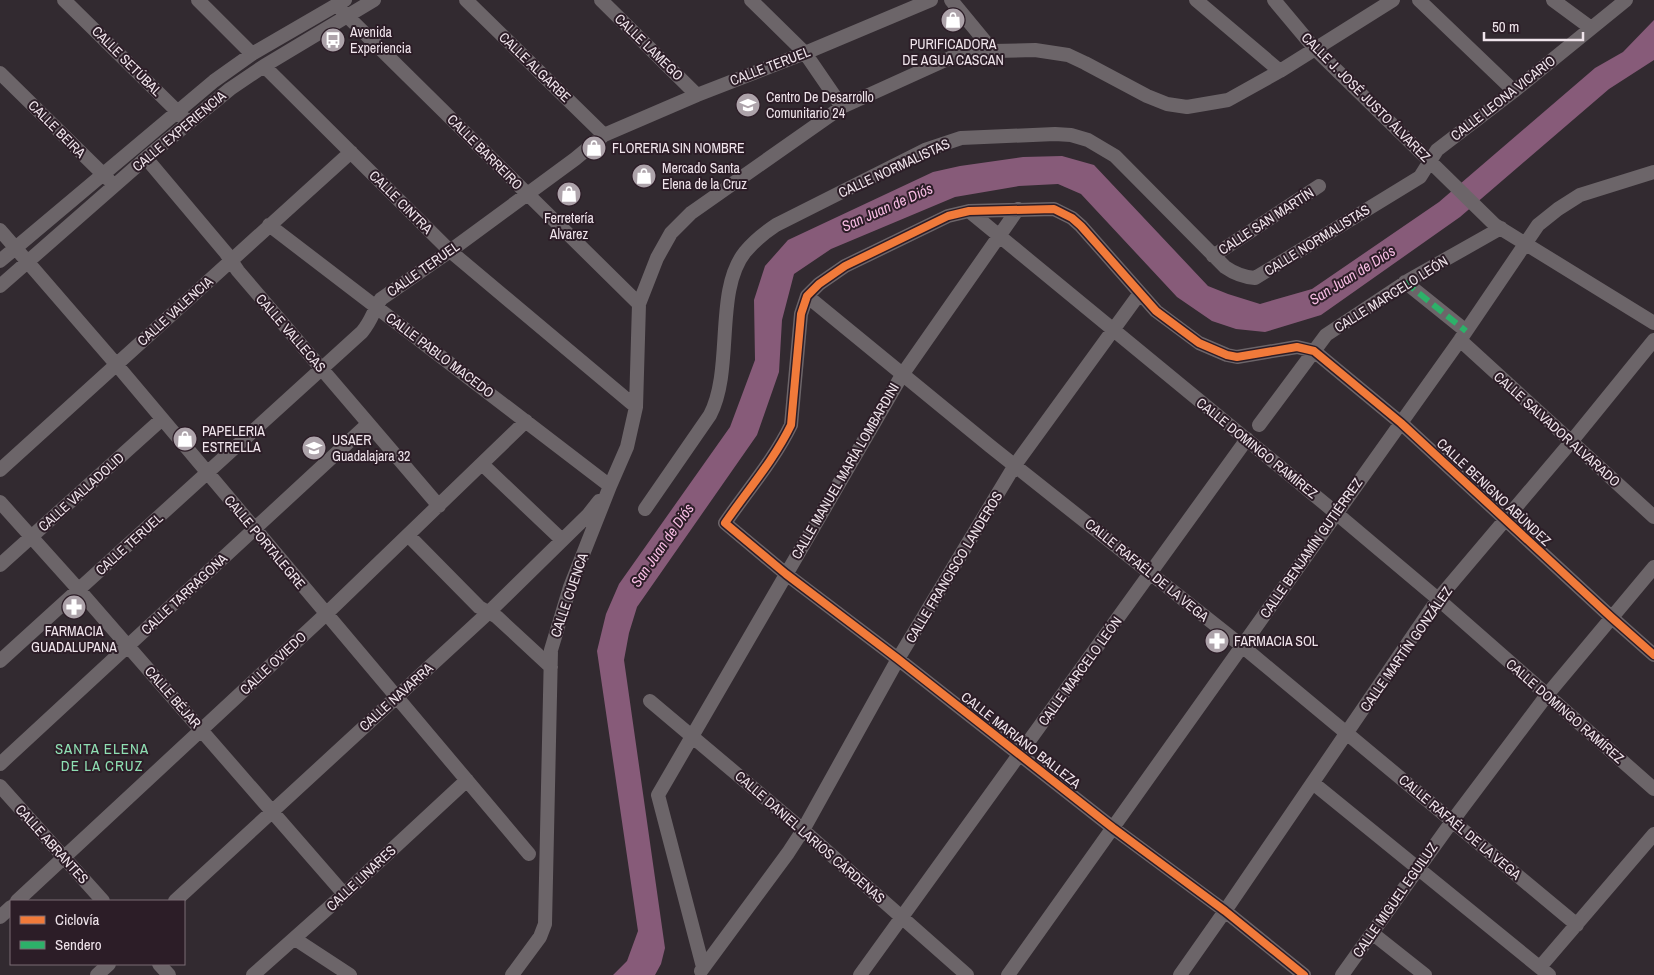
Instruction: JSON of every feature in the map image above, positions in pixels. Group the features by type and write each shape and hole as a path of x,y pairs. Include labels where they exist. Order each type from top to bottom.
{"street":[{"name":"CALLE SETÚBAL","path":"64,0 189,123"},
{"path":"198,0 252,54"},
{"name":"CALLE EXPERIENCIA","path":"0,286 146,158 230,89 264,66 374,0"},
{"name":"CALLE ALGARBE","path":"466,0 604,135"},
{"name":"CALLE LAMEGO","path":"601,0 698,95"},
{"path":"751,0 805,53 842,107"},
{"name":"CALLE TERUEL","path":"0,661 368,325 381,299 450,251 604,135 930,0"},
{"path":"951,0 993,51"},
{"path":"1196,0 1280,72"},
{"name":"CALLE J. JOSÉ JUSTO ÁLVAREZ","path":"1274,0 1315,49 1498,227 1654,322"},
{"name":"CALLE CUENCA","path":"512,975 540,937 545,924 551,650 570,588 627,447 636,407 639,304 657,258 671,233 691,213 842,107 950,58 993,51 1035,50 1068,55 1147,96 1167,104 1187,107 1228,100 1280,72 1393,0"},
{"path":"1419,0 1514,91"},
{"path":"1553,0 1591,28"},
{"name":"CALLE LEONA VICARIO","path":"1434,165 1436,150 1514,91 1626,0"},
{"name":"CALLE EXPERIENCIA","path":"0,261 214,81 252,54 338,2"},
{"name":"CALLE BARREIRO","path":"338,2 348,16 639,304"},
{"name":"CALLE CINTRA","path":"264,66 450,251 636,407"},
{"name":"CALLE BEIRA","path":"0,72 114,186"},
{"name":"CALLE NORMALISTAS","path":"645,509 717,402 721,380 729,289 743,254 757,238 776,225 925,150 961,138 1055,134 1071,135 1088,140 1122,162 1213,256 1235,274 1245,278 1255,278 1420,177 1434,165"},
{"name":"CALLE VALENCIA","path":"0,470 350,152"},
{"name":"CALLE VALLECAS","path":"146,158 439,506"},
{"name":"CALLE BENJAMÍN GUTIÉRREZ","path":"1008,975 1463,336 1538,225 1558,208 1580,195 1652,175"},
{"name":"CALLE SAN MARTÍN","path":"1213,256 1319,186"},
{"path":"807,296 819,284 845,266 948,216 969,211 1054,208 1072,218 1156,311 1200,343 1226,355 1246,357 1297,347 1314,351"},
{"name":"CALLE MANUEL MARÍA LOMBARDINI","path":"701,971 658,795 902,375 1018,209"},
{"name":"CALLE DOMINGO RAMÍREZ","path":"969,211 1438,599 1654,789"},
{"name":"CALLE PABLO MACEDO","path":"269,225 610,486"},
{"name":"CALLE MARCELO LEÓN","path":"1259,425 1326,335 1405,282 1498,227"},
{"name":"CALLE PORTALEGRE","path":"0,230 116,364 529,854"},
{"name":"CALLE SALVADOR ALVARADO","path":"1405,282 1571,442 1654,517"},
{"name":"CALLE FRANCISCO LANDEROS","path":"701,971 803,830 898,659 1015,466 1140,293"},
{"name":"CALLE RAFAÉL DE LA VEGA","path":"807,296 1015,466 1242,646 1577,924"},
{"name":"CALLE MARIANO BALLEZA","path":"807,296 801,314 790,425 784,440 724,523 786,574 898,659 1113,828 1225,911 1304,975"},
{"name":"CALLE MARTÍN GONZÁLEZ","path":"1180,975 1438,599 1571,442 1654,340"},
{"name":"CALLE BENIGNO ABÙNDEZ","path":"1314,351 1401,423 1654,655"},
{"name":"CALLE VALLADOLID","path":"0,565 162,419"},
{"name":"CALLE OVIEDO","path":"18,900 326,614 526,421"},
{"name":"CALLE TARRAGONA","path":"0,764 368,424"},
{"name":"CALLE MARCELO LEÓN","path":"860,975 1248,440"},
{"path":"482,464 562,540"},
{"name":"CALLE NAVARRA","path":"176,900 489,612 588,515 610,486"},
{"name":"CALLE BÉJAR","path":"0,502 344,894"},
{"path":"408,535 479,607 497,617 551,667"},
{"name":"CALLE MIGUEL EGUILUZ","path":"1342,975 1453,820 1547,695 1654,567"},
{"name":"CALLE DANIEL LARIOS CÁRDENAS","path":"650,701 803,830 967,975"},
{"name":"CALLE LINARES","path":"254,975 466,780"},
{"path":"1313,783 1544,971 1577,924 1654,834"},
{"name":"CALLE ABRANTES","path":"0,786 102,900"},
{"path":"0,917 10,908"},
{"path":"1372,933 1425,975"},
{"path":"295,939 350,975"},
{"path":"97,975 108,965"},
{"path":"160,965 169,975"}],"water":[{"name":"San Juan de Diós","path":"1654,20 1654,60 1609,89 1460,217 1321,315 1265,332 1236,329 1212,321 1177,297 1081,194 1058,184 1019,186 955,197 831,249 794,274 782,320 779,372 757,435 637,607 629,633 624,660 665,948 661,964 655,975 613,975 627,961 638,931 597,651 606,614 619,584 730,427 755,360 754,300 765,266 788,240 933,172 1023,157 1062,156 1094,165 1208,286 1260,304 1312,289 1439,202 1595,68 1623,52"}],"marked path":[{"path":"1405,282 1466,331"}],"cycle path":[{"path":"1304,975 1225,911 1113,828 898,659 786,574 725,523 768,463 791,425 801,314 807,296 819,284 845,266 948,216 969,211 1054,209 1072,218 1081,226 1156,311 1199,343 1227,355 1237,357 1297,347 1314,351 1401,423 1654,655"}],"place":[{"name":"PURIFICADORA DE AGUA CASCAN","path":"953,20"},
{"name":"Avenida Experiencia","path":"333,40"},
{"name":"Centro De Desarrollo Comunitario 24","path":"748,105"},
{"name":"FLORERIA SIN NOMBRE","path":"594,148"},
{"name":"Mercado Santa Elena de la Cruz","path":"644,176"},
{"name":"Ferretería Alvarez","path":"569,194"},
{"name":"PAPELERIA ESTRELLA","path":"185,439"},
{"name":"USAER Guadalajara 32","path":"314,448"},
{"name":"FARMACIA GUADALUPANA","path":"74,607"},
{"name":"FARMACIA SOL","path":"1217,641"}],"district":[{"name":"SANTA ELENA DE LA CRUZ","path":"102,756"}]}
